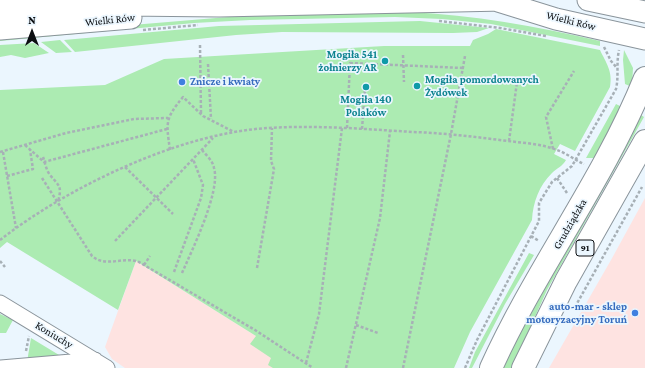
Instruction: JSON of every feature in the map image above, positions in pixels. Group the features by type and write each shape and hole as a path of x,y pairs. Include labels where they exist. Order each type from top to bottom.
{"main road":[{"name":"Grudziądzka","path":"491,368 506,336 600,171 645,78"},
{"name":"91","path":"523,368 566,281 645,141"}],"street":[{"name":"Wielki Rów","path":"0,10 125,5 219,6 501,0 556,19 645,39"},
{"path":"588,0 645,12"},
{"name":"Wielki Rów","path":"0,29 127,19 219,6"},
{"name":"Koniuchy","path":"0,303 101,364"},
{"path":"1,368 101,364"}],"path":[{"path":"433,20 478,24 550,37"},
{"path":"135,31 202,25"},
{"path":"200,45 201,114"},
{"path":"598,48 604,49"},
{"path":"404,55 404,82"},
{"path":"403,368 451,134 465,56"},
{"path":"347,128 350,63 463,68"},
{"path":"208,64 211,120"},
{"path":"465,368 480,333 539,221 539,203 552,182 572,166 616,89 619,76 617,68"},
{"path":"553,149 546,117 574,70"},
{"path":"509,141 517,82"},
{"path":"362,129 365,89"},
{"path":"170,150 167,129 168,118 183,98 201,114 234,132"},
{"path":"16,228 2,152 66,133 134,119 168,118"},
{"path":"0,240 16,228 58,202 137,160 234,132 272,128 347,128 451,134 509,141 553,149 600,171"},
{"path":"257,268 274,169 272,161 272,128"},
{"path":"306,363 319,314 342,128"},
{"path":"44,162 167,129"},
{"path":"346,368 380,218 390,130"},
{"path":"115,241 214,137"},
{"path":"25,145 44,162"},
{"path":"7,176 33,169 30,149"},
{"path":"182,273 209,209 215,174 213,165 202,150"},
{"path":"43,157 48,174 59,185 61,190 58,202"},
{"path":"174,272 201,198 203,185 193,160"},
{"path":"125,167 173,214"},
{"path":"42,178 92,256 97,260 107,262 130,260 144,265 255,330 313,368"},
{"path":"578,303 645,182"},
{"path":"144,265 150,256"},
{"path":"0,261 5,266"},
{"path":"356,325 378,333"}],"shaded area":[{"path":"645,198 645,368 549,368 611,260"},
{"path":"136,261 310,368 125,368 112,359 105,347"}],"green space":[{"path":"408,12 433,13 528,26 600,41 600,46 491,24 442,19 395,17 250,20 194,23 0,41 0,36 240,16"},
{"path":"420,21 489,28 477,32 453,33 282,32 236,35 75,52 64,40 219,26"},
{"path":"496,29 600,50 607,63 611,81 610,87 575,151 560,144 554,154 566,160 547,178 540,189 535,201 532,220 470,332 454,368 273,368 268,365 271,358 250,344 256,336 136,261 118,310 7,242 0,248 0,90 105,85 164,59 384,46 470,46 473,40"},
{"path":"60,40 72,52 56,53 41,42"},
{"path":"34,43 49,53 25,58 11,55 0,57 0,45"},
{"path":"624,50 633,68 632,87 625,84 623,60"},
{"path":"616,104 622,107 595,158 586,158"},
{"path":"641,115 644,117 547,290 512,368 501,368"},
{"path":"529,253 534,255 505,304 472,368 469,368 475,352"},
{"path":"0,314 13,320 6,333 0,333"},
{"path":"31,338 64,358 27,362"}],"place":[{"name":"Mogiła 541 żołnierzy AR","path":"385,61"},
{"name":"Znicze i kwiaty","path":"182,82"},
{"name":"Mogiła pomordowanych Żydówek","path":"417,86"},
{"name":"Mogiła 140 Polaków","path":"366,87"},
{"name":"auto-mar - sklep motoryzacyjny Toruń","path":"635,313"}]}
